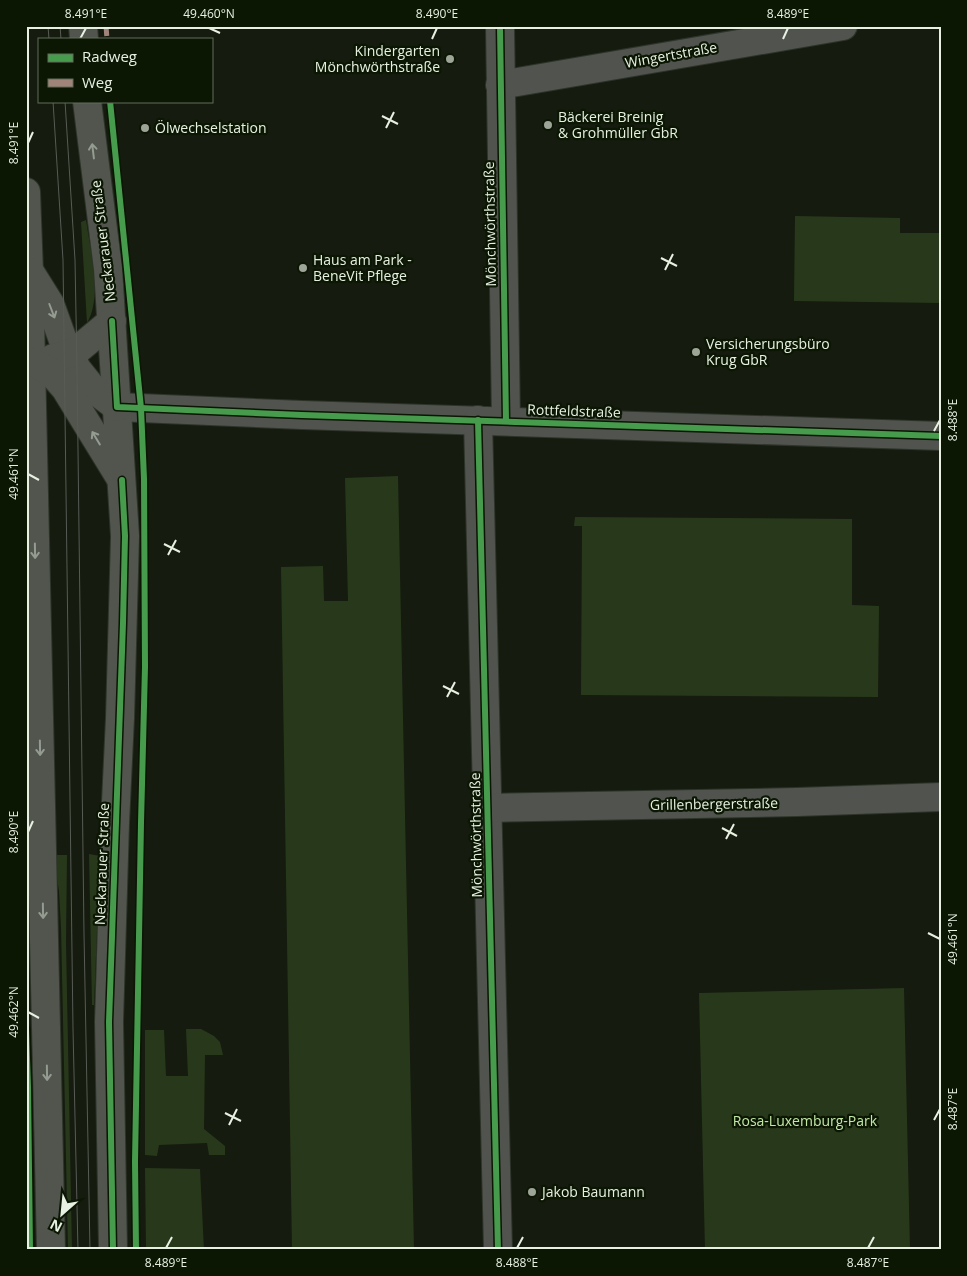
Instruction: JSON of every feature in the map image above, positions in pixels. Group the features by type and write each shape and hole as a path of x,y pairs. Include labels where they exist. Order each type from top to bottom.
{"main road":[{"name":"Neckarauer Straße","path":"87,102 108,269 125,536 109,1022 113,1250"},
{"path":"26,192 31,362 33,715 50,1250"},
{"path":"29,272 50,304 64,343 77,369 93,389 117,406"},
{"path":"31,362 65,356 76,351 112,321"},
{"path":"31,362 51,372 65,388 122,480"}],"street":[{"name":"Mönchwörthstraße","path":"500,26 506,421"},
{"name":"Wingertstraße","path":"500,84 843,26"},
{"name":"Rottfeldstraße","path":"117,406 254,413 941,436"},
{"name":"Mönchwörthstraße","path":"478,420 498,1250"},
{"name":"Grillenbergerstraße","path":"488,808 797,802 941,797"}],"green space":[{"path":"795,216 900,218 900,233 941,233 941,303 794,301"},
{"path":"86,220 95,287 92,312 87,323 81,222"},
{"path":"398,476 414,1250 292,1250 281,567 323,566 324,601 348,601 345,478"},
{"path":"575,517 852,519 852,605 879,606 878,697 581,695 582,526 574,526"},
{"path":"89,854 100,856 94,1005 92,1005"},
{"path":"55,855 67,855 66,942 72,1250 68,1250 61,927"},
{"name":"Rosa-Luxemburg-Park","path":"904,988 910,1250 705,1250 699,993"},
{"path":"186,1029 201,1029 214,1036 220,1042 223,1055 205,1055 204,1129 225,1146 225,1155 209,1155 207,1143 159,1145 157,1156 145,1155 145,1030 164,1030 166,1076 188,1076"},
{"path":"145,1168 200,1169 204,1250 146,1250"}],"tram line":[{"path":"48,26 49,38"},
{"path":"60,26 61,38"},
{"path":"53,102 63,260 73,1029 78,1250"},
{"path":"65,102 75,260 90,1250"}],"marked path":[{"path":"106,26 107,38"}],"cycle path":[{"path":"500,26 506,421"},
{"path":"110,102 141,408 144,479 145,667 135,1162 136,1250"},
{"path":"112,321 117,407 941,436"},
{"path":"478,420 498,1250"},
{"path":"113,1250 109,1022 123,623 125,536 122,480"},
{"path":"26,1029 30,1250"}],"place":[{"name":"Kindergarten Mönchwörthstraße","path":"450,59"},
{"name":"Bäckerei Breinig & Grohmüller GbR","path":"548,125"},
{"name":"Ölwechselstation","path":"145,128"},
{"name":"Haus am Park - BeneVit Pflege","path":"303,268"},
{"name":"Versicherungsbüro Krug GbR","path":"696,352"},
{"name":"Jakob Baumann","path":"532,1192"}]}
